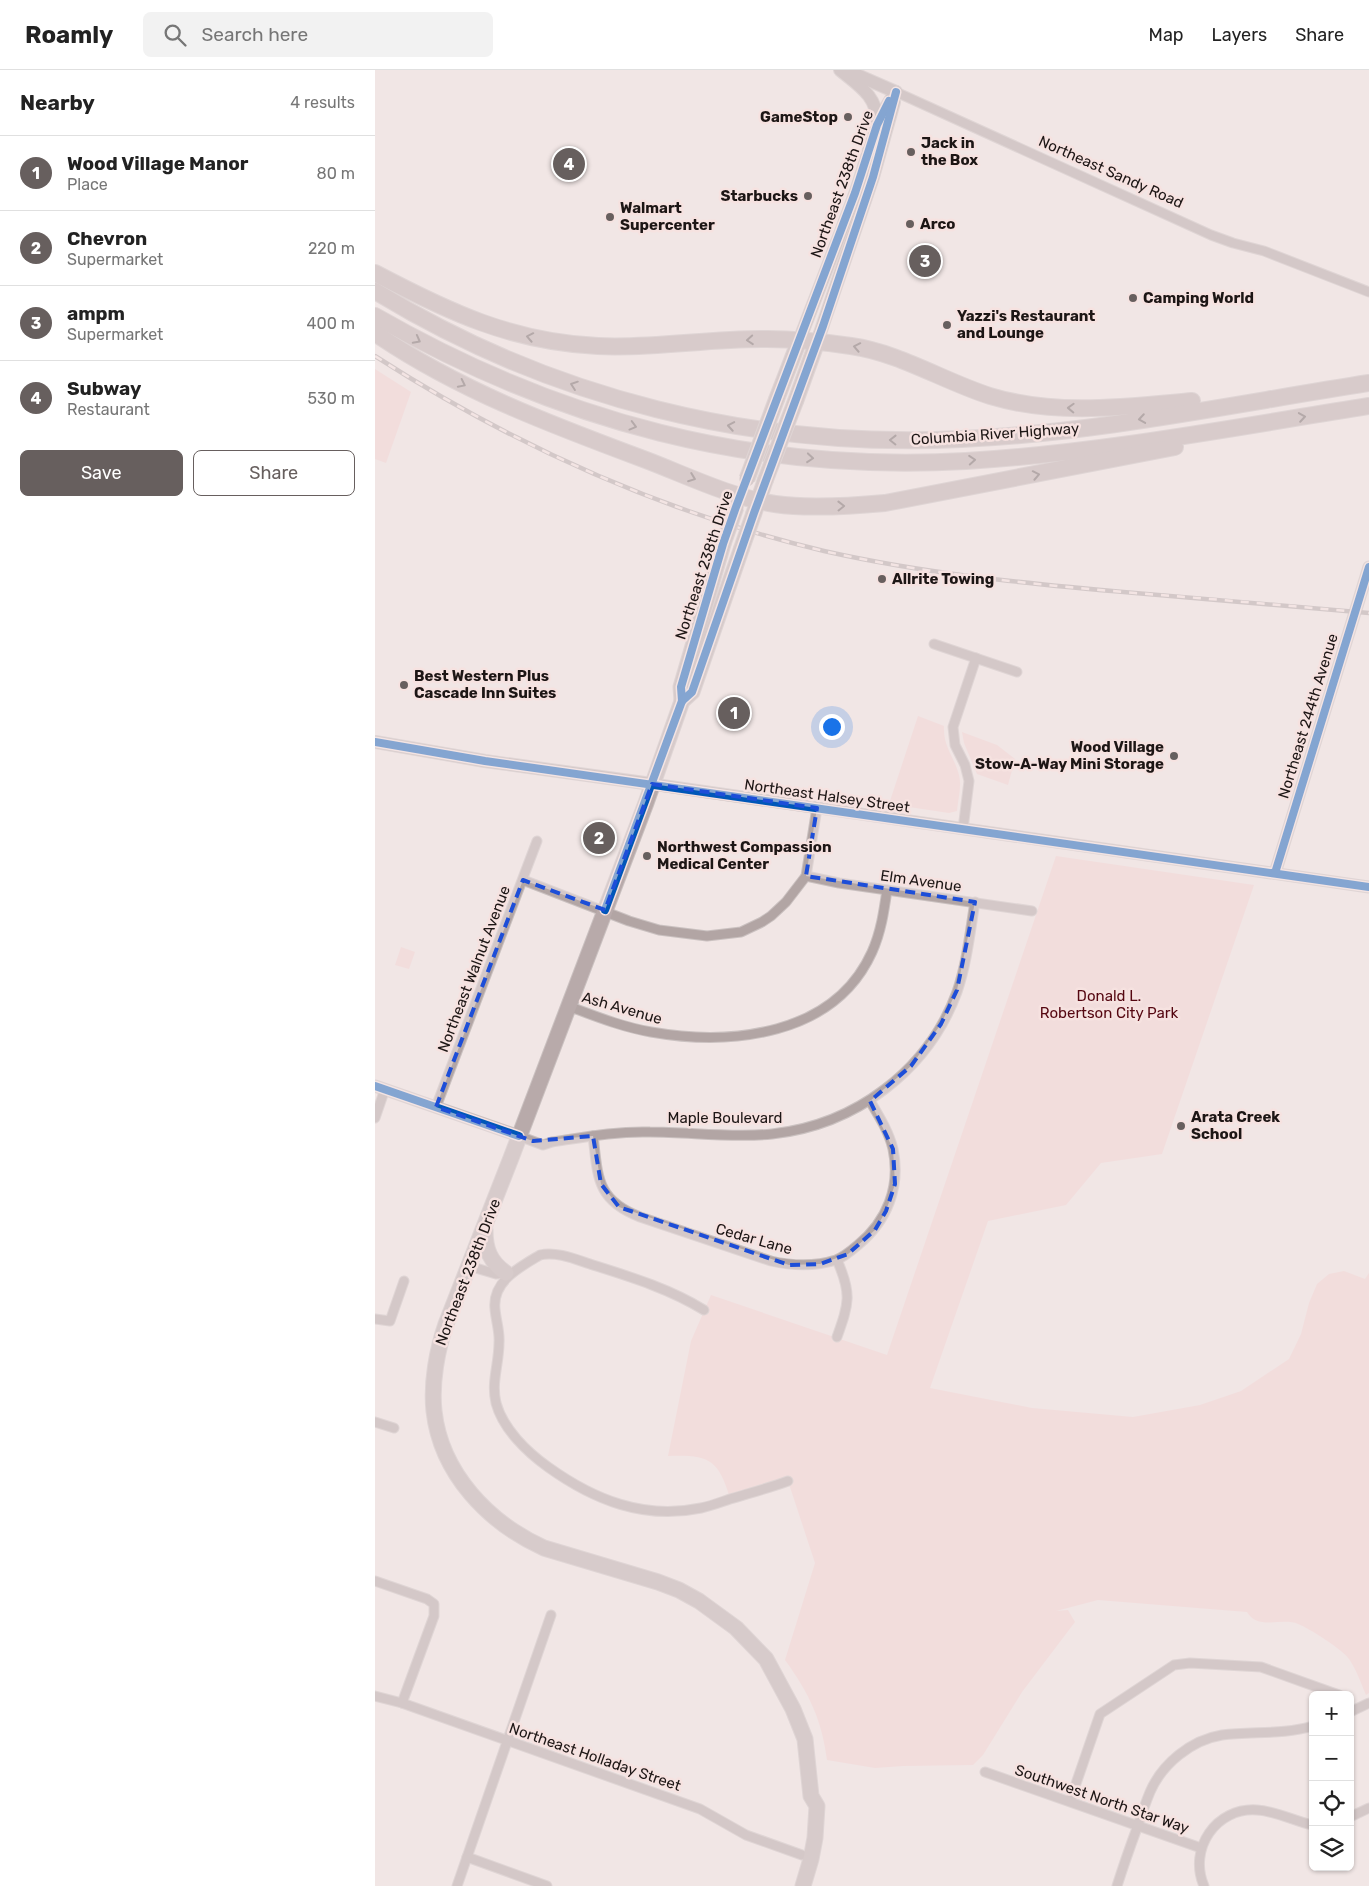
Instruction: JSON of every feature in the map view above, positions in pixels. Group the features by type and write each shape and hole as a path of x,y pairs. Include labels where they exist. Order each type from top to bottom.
{"highway":[{"path":"375,273 450,311 479,323 521,336 553,342 610,346 648,346 766,339 850,346 878,352 975,391 1010,401 1045,407 1086,408 1202,401 1259,401"},
{"name":"Columbia River Highway","path":"375,291 463,339 525,367 582,388 638,405 691,418 787,434 891,440 994,437 1121,422 1369,383"},
{"name":"Columbia River Highway","path":"375,316 425,344 478,370 578,410 683,438 785,456 868,462 964,461 1063,452 1369,406"},
{"path":"375,333 427,366 509,407 738,501 756,506 775,504 840,506 903,500 1203,441 1254,424"},
{"name":"Northeast 238th Drive","path":"799,341 723,544 681,687 682,702 653,784 568,1006 526,1138 486,1224 441,1339 436,1369 433,1409 443,1446 452,1465 466,1489 496,1520 527,1540 563,1555 651,1579 679,1590 699,1601 735,1628 766,1659 793,1709 805,1739 811,1796 807,1806 807,1857"},
{"name":"Northeast 238th Drive","path":"682,702 692,692 756,506 817,342"},
{"path":"486,1224 487,1249 492,1261 508,1273"},
{"path":"792,1886 807,1857"},
{"path":"803,1886 807,1857"}],"main road":[{"path":"840,70 866,92 873,102 877,113 877,125"},
{"name":"Northeast Sandy Road","path":"845,70 896,92"},
{"name":"Northeast 238th Drive","path":"799,341 855,193 877,125 896,92"},
{"name":"Northeast 238th Drive","path":"817,342 873,177 896,92"},
{"name":"Northeast Halsey Street","path":"375,742 653,784"}],"street":[{"name":"Northeast Sandy Road","path":"896,92 1211,235 1264,251 1369,292"},
{"name":"Northeast 244th Avenue","path":"1275,874 1369,567"},
{"path":"934,644 1017,672"},
{"path":"963,829 969,781 965,766 955,745 953,727 976,658"},
{"name":"Northeast Halsey Street","path":"653,784 1369,887"},
{"path":"523,880 605,910 629,921 659,930 695,935 731,934 751,928 771,916 786,902 806,876 817,808"},
{"name":"Northeast Walnut Avenue","path":"436,1107 537,841"},
{"name":"Elm Avenue","path":"806,876 887,890 1031,910"},
{"name":"Ash Avenue","path":"568,1006 608,1021 635,1028 695,1037 738,1036 793,1025 806,1020 835,1002 858,976 872,953 877,940 887,890"},
{"name":"Maple Boulevard","path":"526,1138 552,1142 635,1132 770,1134 806,1128 830,1120 870,1101 899,1079 911,1066 930,1043 941,1024 957,990 963,970 975,902"},
{"path":"375,1118 380,1087 526,1138"},
{"name":"Cedar Lane","path":"593,1136 601,1184 612,1201 629,1213 771,1261 789,1266 806,1266 837,1260 848,1254 875,1230 886,1211 895,1184 893,1149 885,1126 870,1101"},
{"path":"469,1266 496,1274 508,1273 540,1254 566,1256 648,1282 704,1310"},
{"path":"837,1260 845,1280 848,1296 846,1313 837,1337"},
{"path":"508,1273 495,1299 499,1349 493,1383 494,1394 496,1405 506,1424 515,1437 540,1461 592,1495 612,1503 651,1510 684,1511 702,1508 788,1481"},
{"path":"375,1319 390,1321 404,1281"},
{"path":"375,1422 394,1428"},
{"path":"375,1581 427,1599 434,1604 434,1616 402,1703"},
{"path":"457,1886 551,1614"},
{"path":"1069,1802 1100,1714 1174,1665 1190,1663 1261,1667 1328,1691"},
{"name":"Northeast Holladay Street","path":"375,1696 402,1703 700,1809 746,1835 807,1857"},
{"path":"1354,1710 1369,1703"},
{"path":"1117,1886 1154,1785 1169,1764 1187,1749 1199,1742 1219,1736 1242,1733 1285,1732 1309,1727"},
{"name":"Southwest North Star Way","path":"985,1772 1201,1848 1199,1866 1204,1886"},
{"path":"1201,1848 1206,1836 1217,1823 1232,1814 1244,1810 1263,1810 1309,1824"},
{"path":"1354,1816 1368,1811"},
{"path":"467,1857 547,1886"}],"highlighted area":[{"path":"652,784 817,808 806,876 975,902 957,990 941,1024 911,1066 870,1101 893,1149 895,1184 886,1211 875,1230 848,1254 820,1264 789,1265 619,1207 601,1184 593,1136 533,1141 436,1107 523,880 605,910"}],"green space":[{"path":"375,369 411,392 386,463 375,459"},
{"path":"918,716 944,726 945,740 960,779 957,811 949,813 889,804"},
{"path":"962,732 997,745 1015,759 1008,785 977,774 964,743"},
{"name":"Donald L. Robertson City Park","path":"1056,856 1254,885 1162,1154 1101,1163 1066,1205 988,1221 930,1388 1032,1408 1133,1417 1200,1405 1241,1391 1289,1359 1301,1334 1309,1303 1317,1284 1329,1274 1344,1271 1365,1279 1369,1273 1369,1693 1366,1695 1354,1667 1346,1655 1298,1624 1292,1622 1257,1621 1247,1612 1098,1600 1056,1611 1068,1610 1075,1622 1022,1692 983,1755 973,1765 875,1768 827,1760 822,1732 813,1707 785,1660 815,1563 788,1481 730,1498 721,1474 709,1462 702,1458 668,1456 691,1341 711,1295 887,1355"},
{"path":"401,947 415,952 409,969 395,965"}],"railway":[{"path":"375,356 481,419 591,473 706,517 824,551 901,566 1017,582 1369,613"}],"cycle path":[{"path":"605,910 682,701 692,692 754,513 823,326 873,177 896,92"},
{"path":"682,701 681,687 723,544 855,193 877,125 889,101"},
{"path":"1275,873 1369,567"},
{"path":"375,742 485,761 1369,887"},
{"path":"375,1086 519,1136"}],"place":[{"name":"GameStop","path":"848,117"},
{"name":"Jack in the Box","path":"911,152"},
{"name":"Subway","path":"569,164"},
{"name":"Starbucks","path":"808,196"},
{"name":"Walmart Supercenter","path":"610,217"},
{"name":"Arco","path":"910,224"},
{"name":"ampm","path":"925,261"},
{"name":"Camping World","path":"1133,298"},
{"name":"Yazzi's Restaurant and Lounge","path":"947,325"},
{"name":"Allrite Towing","path":"882,579"},
{"name":"Best Western Plus Cascade Inn Suites","path":"404,685"},
{"name":"Wood Village Manor","path":"734,713"},
{"name":"Wood Village Stow-A-Way Mini Storage","path":"1174,756"},
{"name":"Chevron","path":"599,838"},
{"name":"Northwest Compassion Medical Center","path":"647,856"},
{"name":"Arata Creek School","path":"1181,1126"}]}
